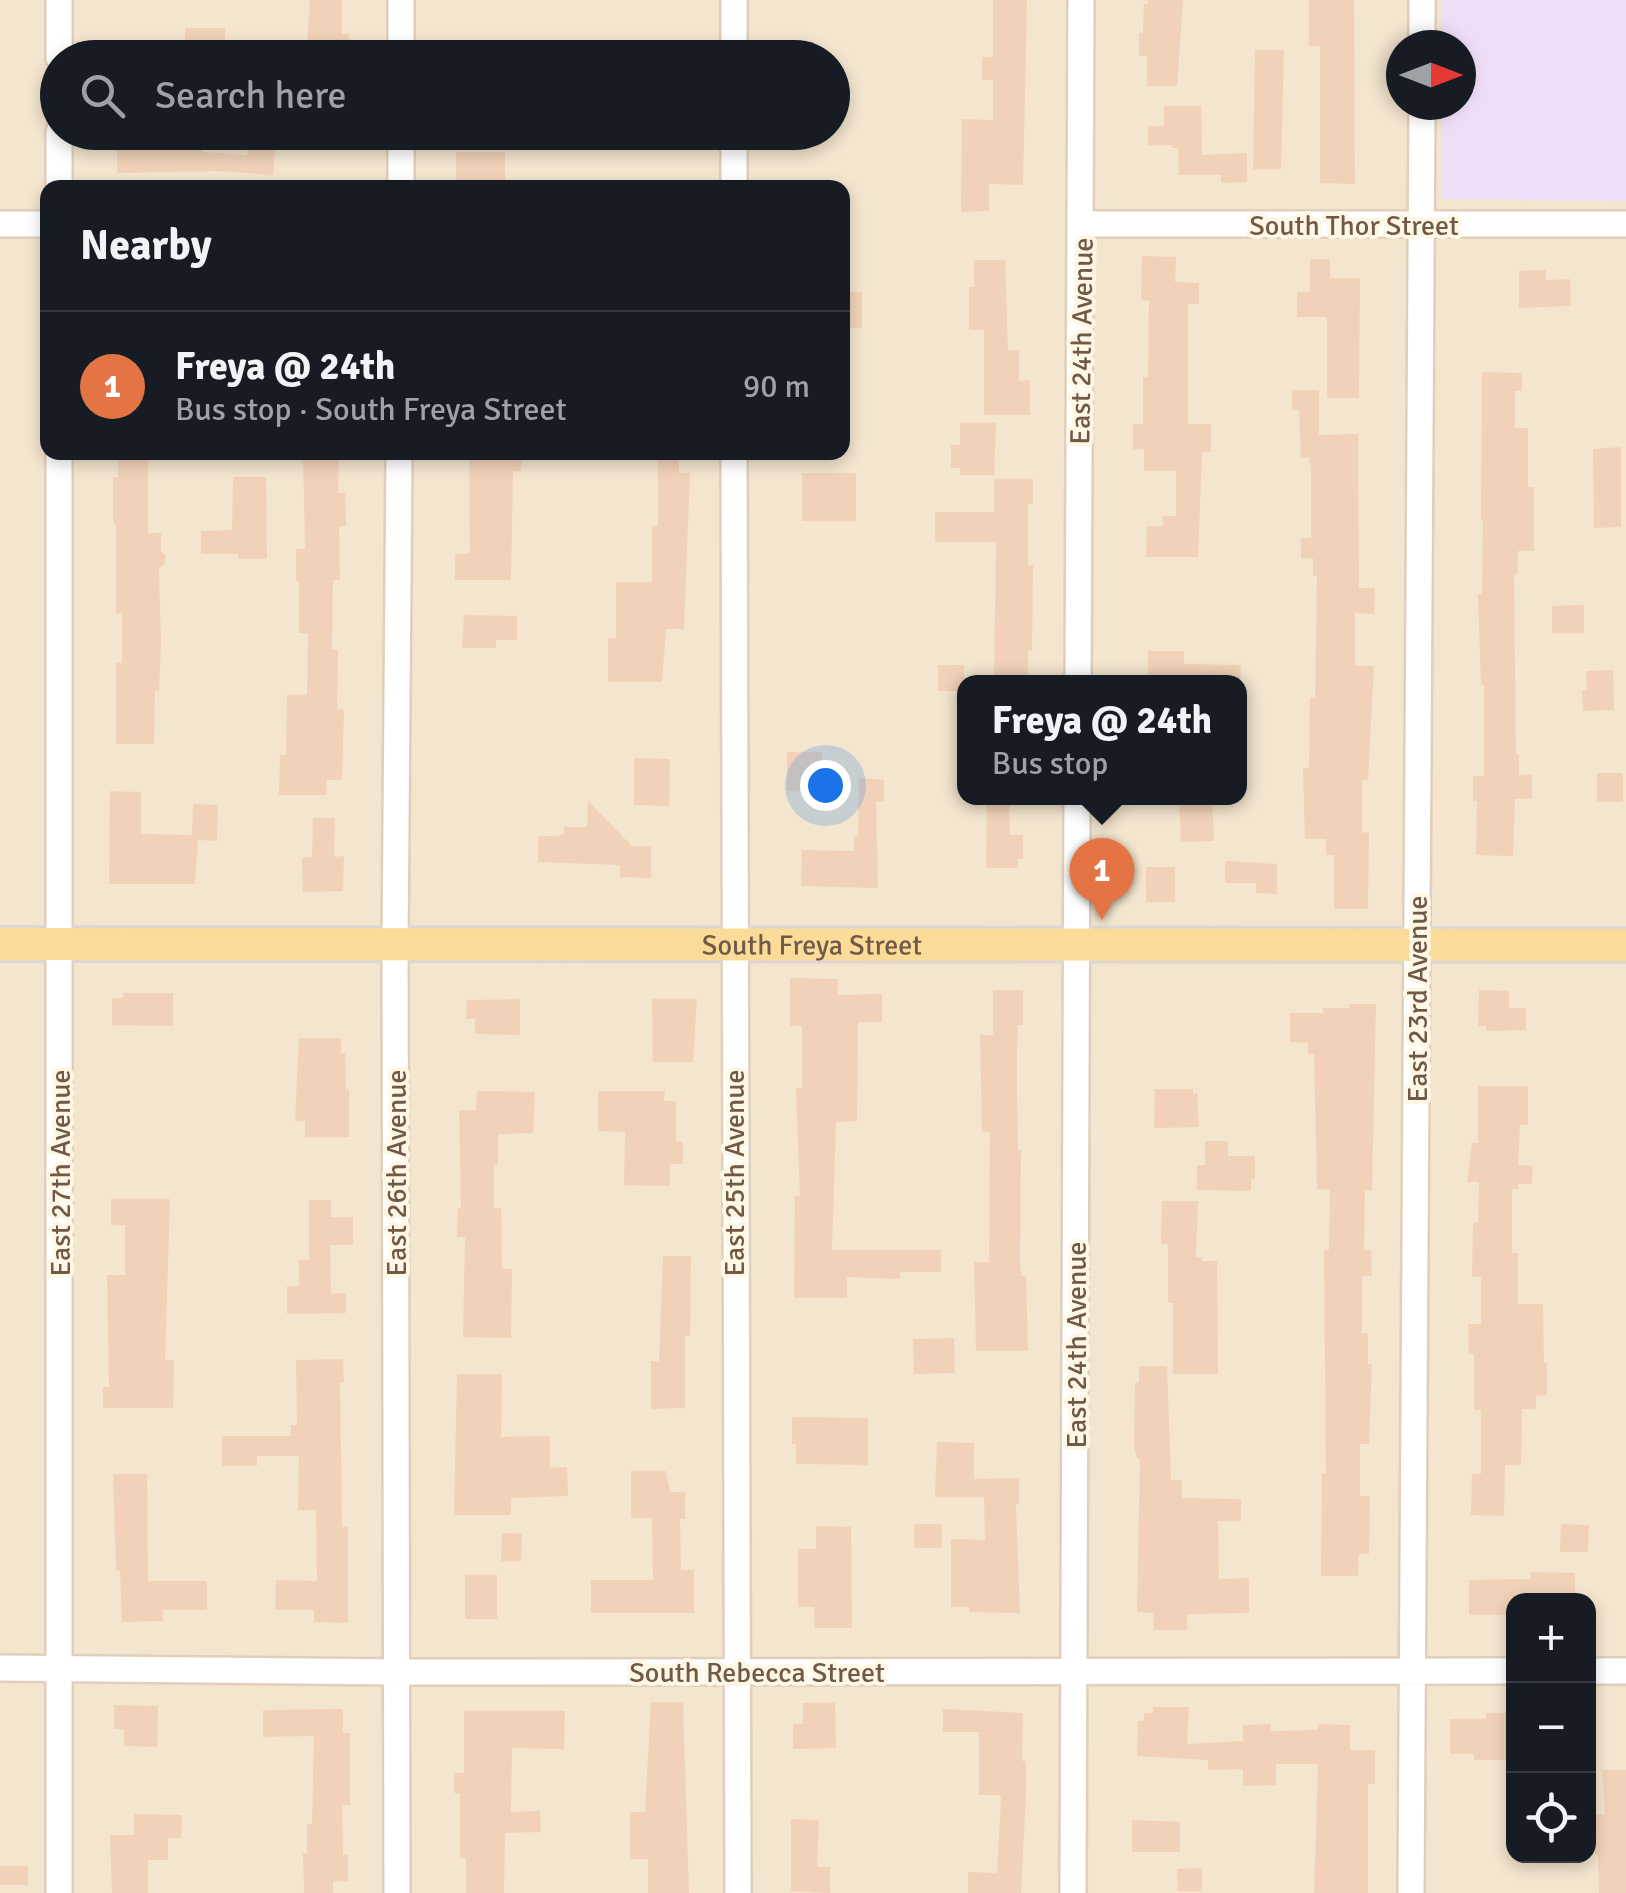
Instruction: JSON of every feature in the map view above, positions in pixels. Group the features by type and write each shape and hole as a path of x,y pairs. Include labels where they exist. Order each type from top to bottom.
{"main road":[{"name":"South Freya Street","path":"0,944 1626,945"}],"street":[{"path":"59,40 60,0"},
{"path":"401,0 401,40"},
{"path":"734,0 734,40"},
{"name":"East 24th Avenue","path":"1078,675 1082,0"},
{"path":"1422,0 1422,30"},
{"name":"East 23rd Avenue","path":"1411,1893 1422,120"},
{"path":"59,150 59,180"},
{"path":"401,150 401,180"},
{"path":"734,150 734,180"},
{"path":"0,224 40,224"},
{"name":"South Thor Street","path":"1082,224 1626,224"},
{"name":"East 27th Avenue","path":"59,460 59,1893"},
{"name":"East 26th Avenue","path":"397,1893 395,945 399,460"},
{"name":"East 25th Avenue","path":"734,460 738,1893"},
{"name":"East 24th Avenue","path":"1073,1893 1077,805"},
{"name":"South Rebecca Street","path":"0,1668 397,1672 1506,1670"},
{"path":"1596,1671 1626,1672"}],"shaded area":[{"path":"0,0 1442,0 1442,30 1386,30 1386,120 1442,120 1442,199 1626,201 1626,928 0,925"},
{"path":"1442,0 1626,0 1626,201 1442,199 1442,120 1476,120 1476,30 1442,30"},
{"path":"0,957 1626,960 1626,1893 0,1893"}],"building":[{"path":"310,0 342,0 342,34 349,34 349,40 307,40"},
{"path":"993,0 1027,0 1023,185 989,184 989,211 961,212 962,119 993,120 993,80 982,80 982,57 993,57"},
{"path":"1148,0 1183,0 1177,86 1147,86 1147,56 1139,56 1139,33 1143,33 1144,4"},
{"path":"1309,0 1354,0 1355,184 1320,183 1320,46 1309,46"},
{"path":"185,28 225,28 225,40 185,40"},
{"path":"1255,50 1284,50 1281,169 1253,169"},
{"path":"1164,106 1201,106 1202,155 1247,153 1247,182 1221,183 1221,175 1179,175 1178,148 1148,145 1148,126 1164,126"},
{"path":"117,150 202,150 247,155 247,150 275,150 273,175 217,171 117,173"},
{"path":"456,152 505,152 505,180 456,180"},
{"path":"1142,256 1176,257 1175,282 1199,283 1199,304 1188,304 1188,424 1211,424 1211,452 1202,452 1198,557 1146,557 1147,526 1163,526 1163,516 1176,516 1176,471 1144,471 1144,449 1133,449 1133,424 1143,424 1143,377 1148,377 1149,301 1141,300"},
{"path":"1310,259 1330,259 1330,278 1360,278 1359,398 1327,398 1327,317 1297,317 1297,292 1310,292"},
{"path":"974,260 1005,260 1008,350 1019,350 1019,381 1030,380 1030,415 984,415 984,330 969,330 969,287 974,287"},
{"path":"1546,270 1546,280 1570,279 1571,306 1519,308 1519,271"},
{"path":"850,292 862,292 862,328 850,328"},
{"path":"1482,372 1522,373 1522,391 1515,391 1515,428 1528,428 1528,487 1534,487 1534,551 1518,551 1514,575 1516,754 1519,775 1532,775 1532,799 1515,799 1513,856 1476,855 1477,801 1473,801 1473,776 1484,776 1478,594 1482,594"},
{"path":"1292,390 1319,390 1319,435 1358,434 1359,588 1375,588 1374,614 1355,613 1355,666 1374,666 1368,780 1362,780 1362,833 1369,832 1368,909 1334,909 1334,855 1326,855 1326,839 1305,839 1303,769 1309,768 1310,697 1315,698 1317,576 1313,576 1313,558 1301,559 1301,538 1311,538 1311,470 1309,457 1301,458 1299,410 1292,410"},
{"path":"960,423 996,423 994,475 960,475 960,468 951,468 951,445 960,445"},
{"path":"1621,447 1621,527 1594,528 1593,449"},
{"path":"118,460 148,460 148,533 161,533 161,551 165,555 165,563 159,569 161,643 154,744 116,744 116,663 122,663 122,613 116,613 113,519 113,477 118,477"},
{"path":"303,460 339,460 338,493 345,493 346,526 339,526 340,580 333,580 332,649 338,650 337,709 344,710 342,780 327,780 326,795 279,795 280,755 286,755 287,695 307,695 308,633 299,633 296,581 296,549 305,549"},
{"path":"469,460 521,460 521,471 513,471 511,580 455,580 455,554 470,553"},
{"path":"658,460 679,460 679,473 690,473 684,629 666,629 662,682 608,682 608,638 616,638 616,582 652,582 652,526 658,526"},
{"path":"802,473 856,473 856,521 802,521"},
{"path":"233,477 266,477 267,559 201,554 201,531 232,530"},
{"path":"994,479 1033,479 1033,504 1028,504 1028,565 1033,565 1028,675 994,675 996,542 935,542 935,512 994,512"},
{"path":"1584,605 1584,633 1552,633 1552,606"},
{"path":"464,615 517,616 517,640 496,640 496,648 462,648"},
{"path":"1148,651 1184,651 1184,664 1241,665 1240,675 1148,675"},
{"path":"938,665 964,665 964,675 957,675 957,691 938,691"},
{"path":"1613,670 1614,710 1583,711 1586,671"},
{"path":"787,752 822,752 822,760 835,766 835,792 787,791"},
{"path":"634,758 670,759 669,806 634,805"},
{"path":"1597,773 1623,773 1623,802 1597,802"},
{"path":"859,778 884,780 884,801 876,801 878,888 801,886 802,850 854,851"},
{"path":"110,791 141,792 141,834 192,835 193,804 218,805 217,841 198,840 195,884 109,884"},
{"path":"588,801 632,846 651,846 651,878 620,877 620,865 538,862 538,836 564,834 564,827 587,827"},
{"path":"987,805 1009,805 1010,835 1023,835 1023,859 1018,859 1018,868 986,868"},
{"path":"1179,805 1212,805 1214,841 1181,842"},
{"path":"313,818 335,818 334,857 344,856 343,891 303,892 302,858 312,857"},
{"path":"1225,861 1277,864 1277,894 1256,893 1256,883 1225,883"},
{"path":"1146,867 1175,867 1175,902 1146,902"},
{"path":"790,978 838,979 837,995 882,994 882,1022 858,1022 857,1121 836,1122 832,1250 941,1250 941,1272 900,1272 900,1279 847,1277 847,1298 794,1298 795,1196 800,1196 796,1088 802,1088 802,1026 790,1026"},
{"path":"993,990 1023,990 1017,1092 1020,1262 1021,1276 1026,1276 1028,1351 976,1351 974,1262 989,1262 990,1132 982,1132 980,1035 993,1035"},
{"path":"1479,990 1509,991 1509,1008 1526,1008 1526,1030 1486,1031 1486,1026 1478,1026"},
{"path":"123,993 173,993 173,1026 112,1025 112,998 123,998"},
{"path":"520,999 520,1035 475,1034 475,1019 466,1019 467,1000"},
{"path":"652,999 697,999 693,1062 653,1062"},
{"path":"1349,1004 1376,1004 1372,1191 1365,1190 1364,1250 1371,1250 1372,1276 1362,1276 1362,1333 1368,1333 1368,1364 1372,1364 1369,1444 1360,1444 1360,1496 1370,1496 1369,1554 1359,1554 1358,1576 1321,1576 1322,1473 1326,1473 1324,1250 1329,1250 1330,1190 1317,1189 1314,1054 1308,1054 1308,1043 1290,1042 1290,1013 1323,1013 1323,1008 1349,1008"},
{"path":"299,1038 341,1038 349,1089 349,1137 305,1137 305,1121 295,1121"},
{"path":"1478,1086 1528,1086 1528,1125 1520,1125 1518,1165 1533,1166 1532,1184 1518,1184 1518,1189 1512,1189 1512,1253 1518,1253 1518,1304 1543,1304 1547,1363 1547,1395 1536,1396 1536,1409 1522,1409 1521,1465 1505,1465 1504,1516 1471,1515 1472,1474 1481,1474 1481,1410 1474,1410 1474,1354 1469,1354 1468,1324 1481,1324 1481,1277 1472,1277 1473,1222 1478,1222 1479,1182 1467,1182 1472,1143 1478,1143"},
{"path":"1155,1089 1193,1089 1193,1094 1197,1093 1199,1127 1154,1128"},
{"path":"477,1091 535,1092 533,1133 498,1134 498,1165 494,1165 494,1208 501,1208 502,1269 512,1269 511,1338 463,1337 465,1237 457,1237 461,1208 459,1110 476,1110"},
{"path":"598,1091 665,1091 664,1101 676,1101 676,1141 683,1142 683,1164 670,1164 670,1186 624,1185 625,1132 598,1131"},
{"path":"1205,1141 1228,1141 1228,1156 1255,1156 1251,1191 1197,1190 1197,1165 1205,1165"},
{"path":"111,1199 170,1199 165,1360 174,1360 173,1408 103,1408 103,1387 109,1387 107,1275 125,1275 125,1225 111,1225"},
{"path":"309,1200 331,1200 331,1217 353,1217 353,1245 330,1245 331,1294 346,1293 346,1313 287,1314 287,1286 299,1286 299,1260 309,1260"},
{"path":"1162,1201 1198,1201 1196,1257 1217,1261 1218,1374 1173,1374 1173,1303 1168,1303 1168,1244 1161,1244"},
{"path":"663,1256 691,1256 685,1408 651,1409 651,1361 659,1361"},
{"path":"954,1338 955,1373 914,1374 913,1339"},
{"path":"343,1359 342,1527 348,1527 348,1623 314,1622 314,1610 275,1610 276,1580 317,1581 316,1510 298,1510 299,1456 257,1456 257,1466 222,1466 222,1436 291,1436 291,1425 297,1425 296,1360"},
{"path":"1139,1366 1167,1366 1171,1480 1182,1480 1182,1498 1241,1499 1241,1521 1218,1521 1219,1579 1249,1578 1249,1613 1187,1614 1187,1630 1154,1630 1153,1613 1137,1612 1140,1459 1134,1446"},
{"path":"457,1374 502,1374 501,1437 550,1436 550,1468 567,1467 568,1496 511,1498 511,1515 454,1515"},
{"path":"792,1417 868,1418 868,1465 796,1464"},
{"path":"937,1442 974,1443 974,1479 1019,1478 1016,1504 1020,1613 969,1612 969,1607 951,1607 951,1539 985,1540 984,1497 935,1497"},
{"path":"631,1471 666,1471 670,1492 685,1492 685,1519 680,1519 681,1570 694,1570 694,1613 591,1613 591,1580 653,1580 652,1518 631,1518"},
{"path":"113,1474 147,1474 148,1581 207,1581 207,1610 163,1610 163,1621 122,1622"},
{"path":"914,1524 942,1524 942,1548 914,1548"},
{"path":"1561,1524 1589,1525 1588,1552 1560,1552"},
{"path":"816,1526 851,1527 852,1628 815,1628 814,1607 798,1607 798,1549 816,1549"},
{"path":"502,1533 522,1534 521,1561 501,1561"},
{"path":"1531,1572 1575,1573 1575,1593 1506,1593 1506,1615 1469,1615 1469,1580 1531,1579"},
{"path":"465,1575 497,1575 497,1619 465,1619"},
{"path":"651,1702 683,1702 689,1893 648,1893 648,1859 630,1859 630,1812 645,1812"},
{"path":"803,1703 835,1703 836,1748 793,1749 793,1724 803,1724"},
{"path":"114,1705 158,1706 157,1747 124,1746 124,1729 114,1729"},
{"path":"1153,1707 1189,1707 1187,1744 1243,1741 1243,1725 1271,1724 1271,1731 1318,1730 1318,1724 1350,1725 1350,1750 1375,1750 1375,1784 1368,1784 1368,1893 1314,1893 1318,1764 1276,1764 1276,1785 1243,1786 1243,1769 1208,1770 1208,1760 1137,1756 1138,1721 1144,1721 1144,1713 1153,1713"},
{"path":"343,1709 343,1733 350,1733 350,1805 342,1805 348,1881 333,1881 333,1893 304,1893 303,1853 307,1853 307,1824 312,1824 314,1736 263,1737 263,1710"},
{"path":"943,1709 1023,1713 1026,1793 1021,1893 968,1893 968,1872 997,1873 1001,1799 1000,1795 979,1795 979,1732 943,1732"},
{"path":"464,1711 565,1711 564,1749 512,1748 511,1812 540,1811 541,1832 505,1833 504,1893 466,1893 466,1858 460,1858 460,1793 454,1793 454,1773 464,1773"},
{"path":"1486,1713 1506,1713 1506,1760 1474,1760 1474,1754 1450,1754 1450,1719 1486,1719"},
{"path":"1602,1770 1626,1770 1626,1893 1599,1893 1596,1815 1605,1815"},
{"path":"134,1814 182,1815 181,1838 168,1838 168,1860 148,1860 148,1893 112,1893 110,1835 134,1835"},
{"path":"791,1819 819,1820 817,1867 830,1867 830,1893 791,1891"},
{"path":"1132,1820 1180,1822 1180,1852 1132,1852"},
{"path":"0,1866 28,1866 28,1885 0,1885"},
{"path":"1202,1868 1202,1891 1178,1891 1177,1869"}],"place":[{"name":"Freya @ 24th","path":"1102,920"}]}
